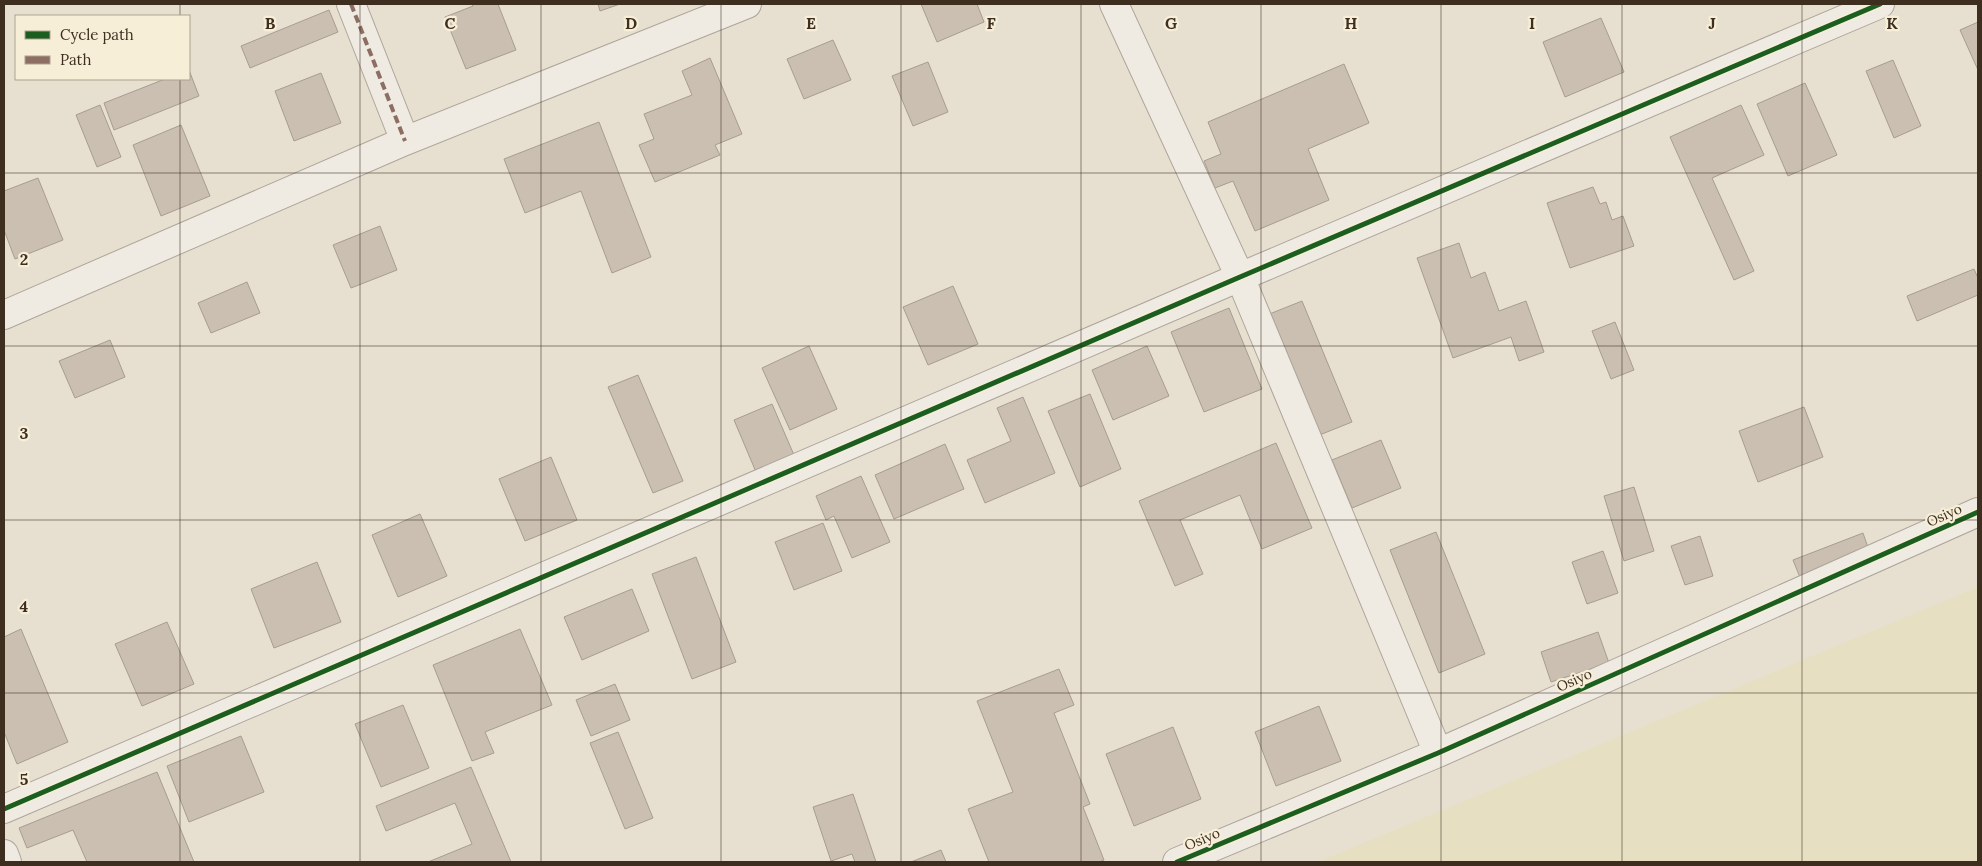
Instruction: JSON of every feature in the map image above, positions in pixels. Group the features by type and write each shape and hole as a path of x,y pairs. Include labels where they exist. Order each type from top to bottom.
{"street":[{"path":"351,4 405,141"},
{"path":"4,315 405,141 747,4"},
{"path":"1114,4 1240,277 1438,753"},
{"path":"4,809 1880,4"},
{"name":"Osiyo","path":"1177,862 1438,753 1978,512"},
{"path":"4,854 7,862"}],"shaded area":[{"path":"1978,587 1978,862 1318,862"}],"building":[{"path":"472,4 498,4 516,50 466,69 445,17 473,6"},
{"path":"598,4 620,4 600,11"},
{"path":"921,4 977,4 984,22 937,42"},
{"path":"329,10 338,32 250,68 241,46"},
{"path":"1601,18 1624,72 1565,97 1543,42"},
{"path":"1978,22 1978,70 1960,30"},
{"path":"833,40 851,80 804,99 787,59"},
{"path":"710,58 742,134 715,145 720,155 655,182 639,145 654,139 644,114 692,95 682,71"},
{"path":"1893,60 1921,126 1894,138 1866,71"},
{"path":"928,62 948,112 913,126 892,76"},
{"path":"1344,64 1369,123 1308,149 1329,200 1255,231 1233,181 1215,188 1204,161 1221,154 1208,122"},
{"path":"190,73 199,96 114,130 104,103 162,80 190,80"},
{"path":"321,73 341,123 294,141 275,91"},
{"path":"1805,83 1837,155 1788,176 1757,104"},
{"path":"100,105 121,157 97,167 76,115"},
{"path":"1741,105 1764,155 1712,178 1754,271 1734,280 1670,137"},
{"path":"599,122 651,257 612,273 581,191 525,213 504,159"},
{"path":"181,125 210,196 161,216 133,145"},
{"path":"38,178 63,240 15,259 4,230 4,191"},
{"path":"1593,187 1600,204 1606,202 1612,220 1623,216 1634,246 1570,268 1547,203"},
{"path":"380,226 397,270 351,288 333,245"},
{"path":"1459,243 1471,278 1485,272 1499,311 1526,301 1544,352 1519,361 1511,337 1453,358 1417,258"},
{"path":"1974,269 1978,278 1978,295 1917,321 1907,296"},
{"path":"247,282 260,313 211,333 198,303"},
{"path":"953,286 978,344 928,365 903,307"},
{"path":"1302,301 1352,422 1317,436 1267,315"},
{"path":"1229,308 1262,389 1204,412 1171,332"},
{"path":"1615,322 1634,370 1611,379 1592,331"},
{"path":"110,340 125,377 75,398 59,361"},
{"path":"809,346 837,409 790,430 762,368"},
{"path":"1147,346 1169,396 1113,420 1092,370"},
{"path":"638,375 683,481 653,493 608,387"},
{"path":"1090,394 1121,469 1080,487 1048,411"},
{"path":"1023,397 1055,473 985,503 967,460 1011,441 997,408"},
{"path":"772,404 794,455 756,472 734,420"},
{"path":"1804,407 1823,457 1758,482 1739,431"},
{"path":"1381,440 1401,488 1352,508 1332,460"},
{"path":"1276,443 1312,528 1262,549 1240,495 1180,520 1203,574 1175,586 1139,501"},
{"path":"945,444 964,489 894,519 875,475"},
{"path":"551,457 577,520 525,541 499,479"},
{"path":"861,476 890,542 852,558 834,516 826,520 816,496"},
{"path":"1634,487 1654,551 1624,561 1604,496"},
{"path":"420,514 447,576 398,597 372,535"},
{"path":"823,523 842,571 794,590 775,542"},
{"path":"1436,532 1485,654 1439,673 1390,550"},
{"path":"1863,533 1870,553 1801,580 1793,560"},
{"path":"1700,536 1713,576 1685,585 1671,546"},
{"path":"1603,551 1618,593 1587,604 1572,562"},
{"path":"696,557 736,662 692,679 652,574"},
{"path":"317,562 341,622 274,648 251,589"},
{"path":"632,589 649,631 582,660 564,617"},
{"path":"167,622 194,684 142,706 115,644"},
{"path":"21,629 68,742 17,764 4,732 4,637"},
{"path":"520,629 552,705 485,732 494,753 472,761 433,665"},
{"path":"1598,632 1609,663 1551,682 1541,652"},
{"path":"1059,669 1074,705 1054,713 1090,804 1083,807 1104,860 1099,862 989,862 968,809 1013,792 977,701"},
{"path":"615,684 630,720 591,736 576,700"},
{"path":"403,705 429,768 381,787 355,724"},
{"path":"1319,706 1341,761 1276,786 1255,732"},
{"path":"1173,727 1201,799 1134,826 1106,754"},
{"path":"618,732 653,818 625,829 590,743"},
{"path":"241,736 264,792 189,822 167,766"},
{"path":"471,767 511,862 428,862 472,844 455,803 386,831 376,806"},
{"path":"157,772 194,862 87,862 73,830 27,848 19,828"},
{"path":"853,794 876,862 855,862 852,854 831,861 813,807"},
{"path":"941,850 946,862 911,862"}],"marked path":[{"path":"351,4 405,141"}],"cycle path":[{"path":"4,809 1880,4"},
{"path":"1177,862 1438,753 1978,512"}]}
